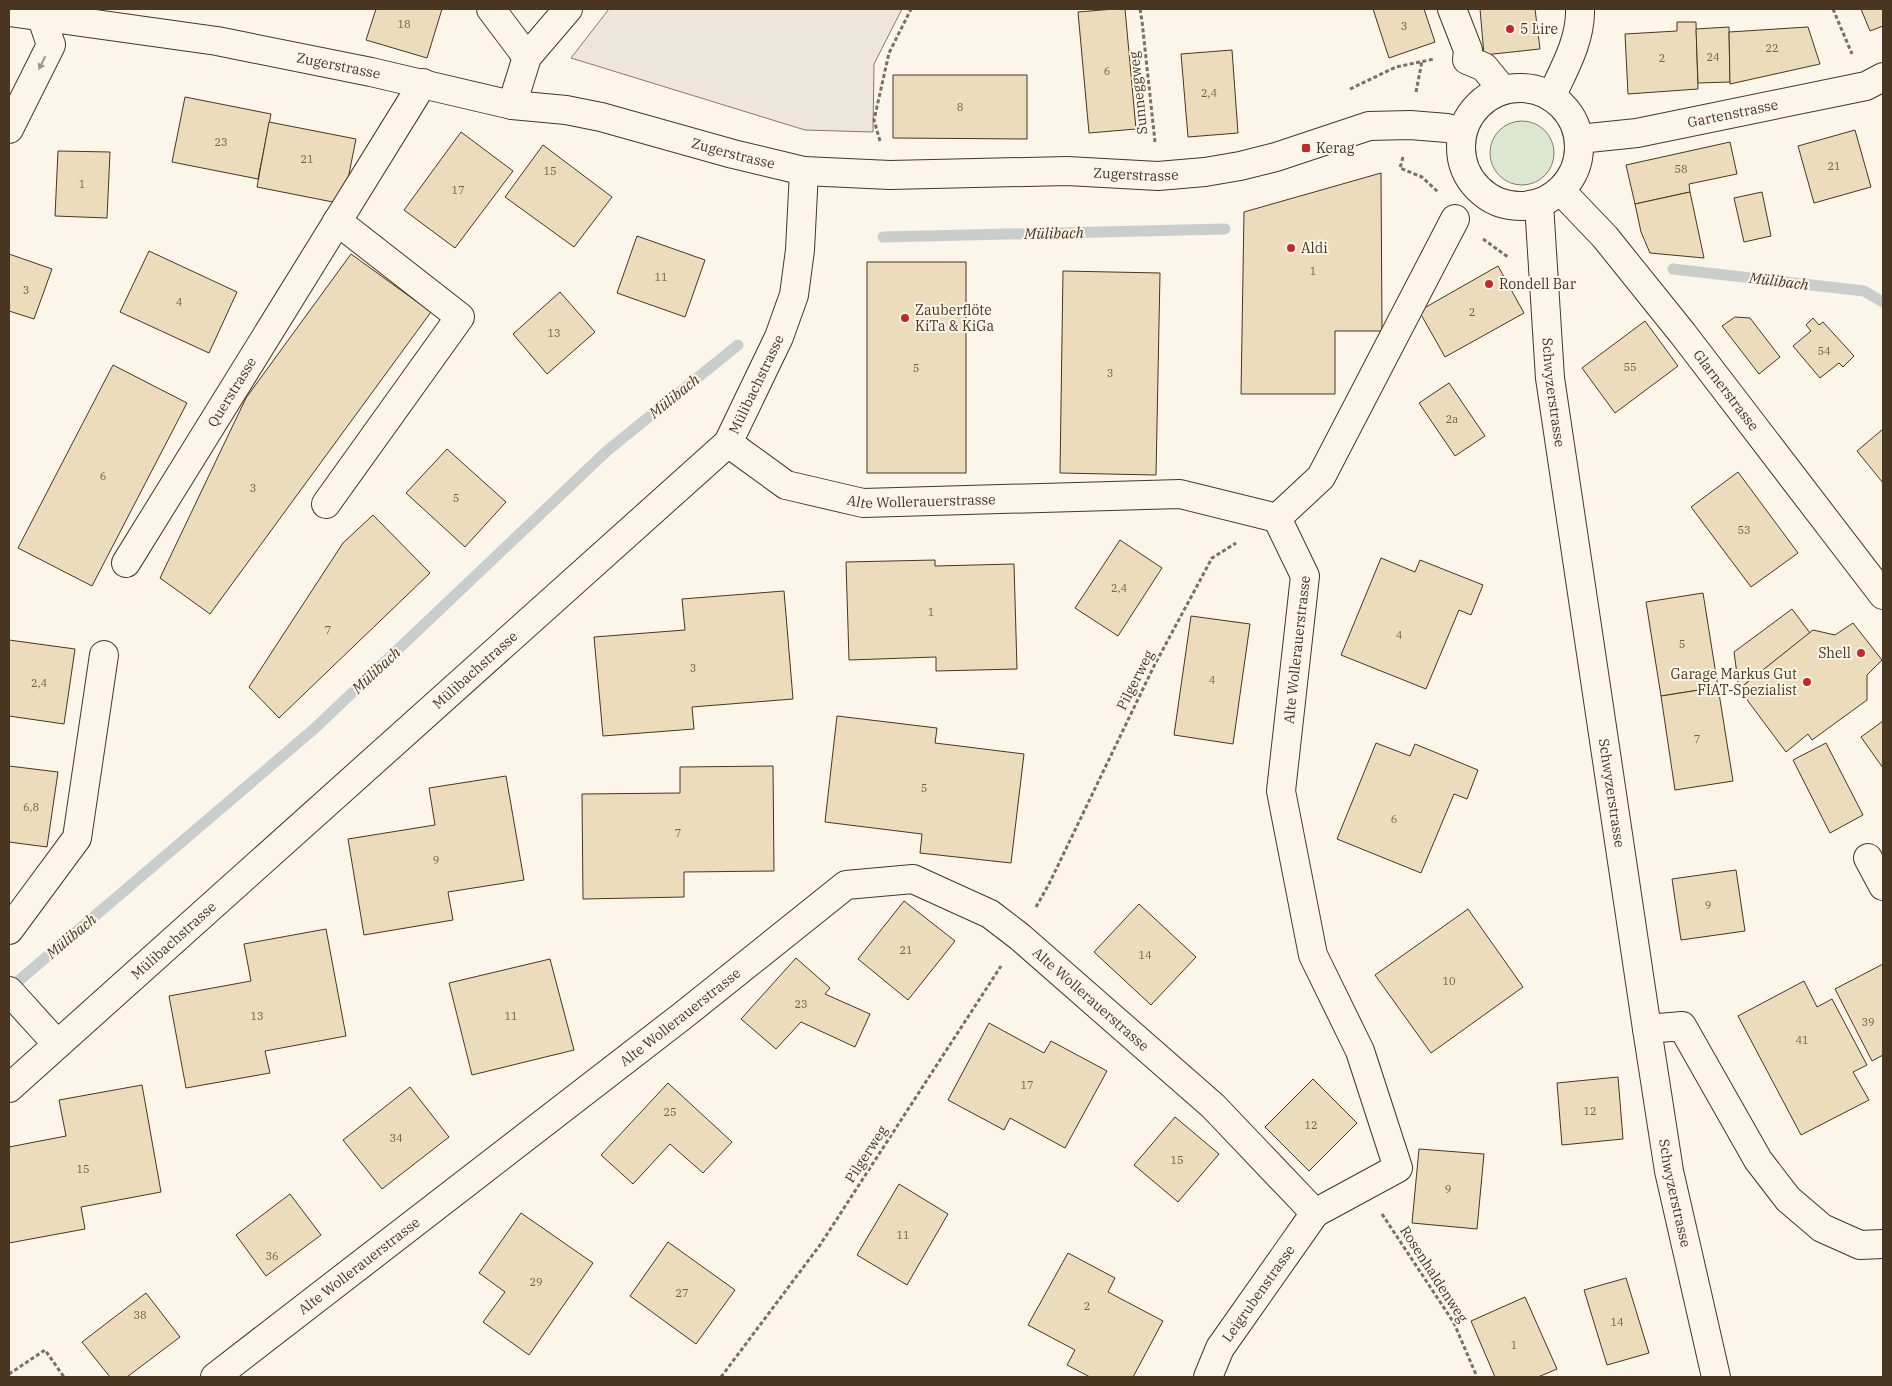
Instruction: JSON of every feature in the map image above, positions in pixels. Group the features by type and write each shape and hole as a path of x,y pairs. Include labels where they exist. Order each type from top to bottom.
{"street":[{"path":"491,9 527,57"},
{"path":"512,105 527,57 568,9"},
{"path":"1452,9 1468,50 1467,60 1484,67 1503,90"},
{"path":"1552,97 1573,48 1580,18 1580,9"},
{"name":"Zugerstrasse","path":"9,12 40,13 217,41 423,83 512,105 566,110 601,117 733,154 804,171 890,175 1067,171 1158,176 1204,172 1240,166 1276,157 1369,126 1410,125 1447,128 1462,132"},
{"path":"9,130 51,45 40,13"},
{"name":"Gartenstrasse","path":"1579,139 1637,133 1874,81"},
{"name":"Querstrasse","path":"126,563 423,83"},
{"path":"1511,88 1528,88 1552,97 1570,115 1579,139 1578,162 1569,182 1550,197 1527,207 1504,205 1483,194 1472,182 1463,166 1462,132 1468,118 1477,106 1489,96 1511,88"},
{"name":"Mülibachstrasse","path":"9,1088 728,444 779,337 794,295 800,250 804,171"},
{"name":"Glarnerstrasse","path":"1550,197 1605,237 1683,334 1883,595"},
{"name":"Schwyzerstrasse","path":"1550,197 1550,378 1669,1171 1716,1377"},
{"path":"1277,518 1321,477 1455,219"},
{"path":"326,504 460,317 337,221"},
{"name":"Alte Wollerauerstrasse","path":"215,1377 673,1023 846,885 913,879 990,914 1020,937 1213,1106 1315,1213 1398,1168 1360,1051 1313,955 1281,791 1304,576 1277,518 1180,494 863,502 786,485 728,444"},
{"path":"9,930 77,838 104,655"},
{"path":"1868,858 1883,886"},
{"path":"15,998 57,1044"},
{"path":"1648,1029 1682,1026 1758,1160 1788,1199 1822,1228 1860,1245 1883,1244"},
{"name":"Leigrubenstrasse","path":"1208,1377 1220,1348 1315,1213"}],"path":[{"path":"890,175 874,120 889,53 911,9"},
{"name":"Sunneggweg","path":"1140,9 1158,176"},
{"path":"1833,9 1874,81"},
{"path":"1350,89 1396,67 1422,61"},
{"path":"1455,219 1506,255 1511,262"},
{"name":"Pilgerweg","path":"1049,884 1154,666 1212,558 1277,518"},
{"name":"Pilgerweg","path":"721,1377 820,1245 1020,937"},
{"name":"Rosenhaldenweg","path":"1364,1186 1454,1323 1477,1377"},
{"path":"9,1374 44,1350 64,1377"}],"green space":[{"path":"1516,121 1528,121 1545,130 1552,141 1554,153 1552,165 1545,176 1528,185 1516,185 1504,180 1495,171 1490,159 1490,147 1495,135 1504,126"}],"shaded area":[{"path":"609,9 902,9 874,64 873,132 805,130 571,58"}],"building":[{"path":"376,9 442,9 427,58 366,40"},
{"path":"1125,9 1136,129 1089,133 1078,12"},
{"path":"1373,9 1424,9 1435,42 1389,58"},
{"name":"5 Lire","path":"1480,9 1535,9 1540,49 1484,55"},
{"path":"1861,9 1883,9 1883,26 1870,31"},
{"path":"1677,22 1696,22 1698,89 1628,94 1625,34 1677,31"},
{"path":"1729,27 1730,82 1698,83 1696,29"},
{"path":"1808,27 1820,64 1730,84 1729,32"},
{"path":"1232,50 1238,133 1188,137 1181,54"},
{"path":"893,75 1027,75 1027,139 893,138"},
{"path":"185,97 271,114 258,179 172,162"},
{"path":"269,122 356,139 343,204 257,187"},
{"path":"1855,130 1871,187 1814,203 1798,146"},
{"path":"461,132 513,171 455,248 404,210"},
{"path":"1730,142 1737,174 1689,184 1690,192 1635,204 1626,165"},
{"path":"543,145 612,197 574,247 505,197"},
{"path":"58,151 110,152 107,218 55,216"},
{"path":"1381,173 1382,331 1335,331 1335,394 1241,394 1244,212"},
{"path":"1690,192 1704,258 1650,253 1641,232 1635,204"},
{"path":"1762,192 1771,236 1744,242 1734,198"},
{"path":"637,236 705,260 685,317 617,293"},
{"path":"149,251 237,292 209,353 120,312"},
{"path":"9,254 52,269 34,319 9,311"},
{"path":"351,254 431,312 210,614 160,578 246,398"},
{"path":"867,262 966,262 966,473 867,473"},
{"path":"1498,266 1524,313 1445,357 1419,311"},
{"path":"1063,271 1160,273 1156,475 1060,473"},
{"path":"560,292 595,332 547,374 513,334"},
{"path":"1735,317 1750,318 1780,357 1759,374 1722,326"},
{"path":"1813,318 1819,325 1823,322 1854,356 1843,367 1839,363 1820,378 1793,346 1811,331 1806,325"},
{"path":"1645,321 1678,366 1615,413 1582,368"},
{"path":"113,365 187,403 92,586 18,548"},
{"path":"1449,383 1485,436 1455,456 1419,403"},
{"path":"1883,429 1883,483 1857,451"},
{"path":"447,449 506,502 465,547 406,493"},
{"path":"1738,472 1798,553 1751,587 1691,507"},
{"path":"373,515 430,573 279,718 249,687 343,543"},
{"path":"1120,540 1162,568 1118,636 1075,608"},
{"path":"1381,558 1415,572 1420,560 1483,585 1471,615 1459,610 1426,689 1341,655"},
{"path":"935,560 935,566 1014,564 1017,669 936,671 936,657 849,660 846,562"},
{"path":"784,591 793,699 692,707 694,729 603,736 594,637 685,630 682,599"},
{"path":"1703,593 1718,687 1661,696 1646,602"},
{"path":"1792,609 1810,633 1739,689 1734,652"},
{"path":"1191,616 1250,624 1233,744 1174,735"},
{"name":"Garage Markus Gut FIAT-Spezialist","path":"1853,623 1882,660 1867,675 1867,700 1812,740 1808,734 1786,752 1739,689 1813,630 1835,635"},
{"path":"9,640 75,649 64,724 9,716"},
{"path":"1718,687 1733,781 1675,790 1661,696"},
{"path":"837,716 937,728 935,743 1024,754 1011,863 920,853 922,834 825,822"},
{"path":"1883,721 1883,768 1861,737"},
{"path":"1376,743 1410,756 1415,744 1478,770 1467,799 1454,794 1421,873 1337,839"},
{"path":"1826,743 1863,815 1830,833 1793,760"},
{"path":"9,766 58,772 47,847 9,842"},
{"path":"773,766 774,871 684,872 684,897 583,899 582,794 680,793 680,767"},
{"path":"506,776 524,880 448,892 453,920 364,935 348,839 435,825 429,788"},
{"path":"1736,870 1745,931 1681,940 1672,879"},
{"path":"904,901 955,941 908,1000 858,959"},
{"path":"1139,904 1196,957 1151,1005 1094,952"},
{"path":"1468,909 1523,987 1431,1053 1375,975"},
{"path":"326,929 346,1036 265,1051 270,1073 186,1088 169,996 251,981 244,944"},
{"path":"796,958 830,988 825,994 870,1014 855,1047 801,1022 776,1049 741,1019"},
{"path":"550,959 574,1050 472,1075 449,983"},
{"path":"1883,964 1883,1055 1872,1061 1835,989"},
{"path":"1804,981 1817,1007 1832,999 1867,1065 1853,1072 1869,1100 1801,1135 1738,1016"},
{"path":"989,1023 1044,1053 1051,1041 1107,1071 1065,1148 1010,1118 1004,1130 948,1100"},
{"path":"1618,1077 1623,1139 1562,1145 1557,1083"},
{"path":"1313,1079 1357,1123 1309,1171 1265,1127"},
{"path":"668,1083 732,1142 703,1173 670,1144 633,1184 601,1155"},
{"path":"142,1085 161,1192 81,1207 85,1229 9,1243 9,1147 66,1136 59,1100"},
{"path":"410,1087 449,1137 382,1189 343,1140"},
{"path":"1175,1117 1219,1154 1178,1202 1134,1165"},
{"path":"1419,1149 1484,1154 1477,1229 1412,1223"},
{"path":"899,1184 948,1214 907,1285 857,1255"},
{"path":"290,1194 321,1235 266,1276 236,1235"},
{"path":"521,1213 593,1263 529,1355 483,1322 505,1292 479,1273"},
{"path":"668,1242 735,1290 696,1344 630,1296"},
{"path":"1068,1253 1115,1278 1108,1292 1163,1321 1133,1377 1090,1377 1067,1365 1075,1350 1028,1325"},
{"path":"1626,1278 1649,1353 1607,1365 1584,1290"},
{"path":"146,1293 180,1337 127,1377 110,1377 82,1342"},
{"path":"1525,1297 1557,1369 1538,1377 1495,1377 1471,1321"}],"waterway":[{"name":"Mülibach","path":"883,237 1225,229"},
{"name":"Mülibach","path":"1673,269 1864,291 1883,302"},
{"name":"Mülibach","path":"9,989 314,729 608,450 738,345"}],"place":[{"name":"5 Lire","path":"1510,29"},
{"name":"Kerag","path":"1306,148"},
{"name":"Aldi","path":"1291,248"},
{"name":"Rondell Bar","path":"1489,284"},
{"name":"Zauberflöte KiTa & KiGa","path":"905,318"},
{"name":"Shell","path":"1861,653"},
{"name":"Garage Markus Gut FIAT-Spezialist","path":"1807,682"}]}
